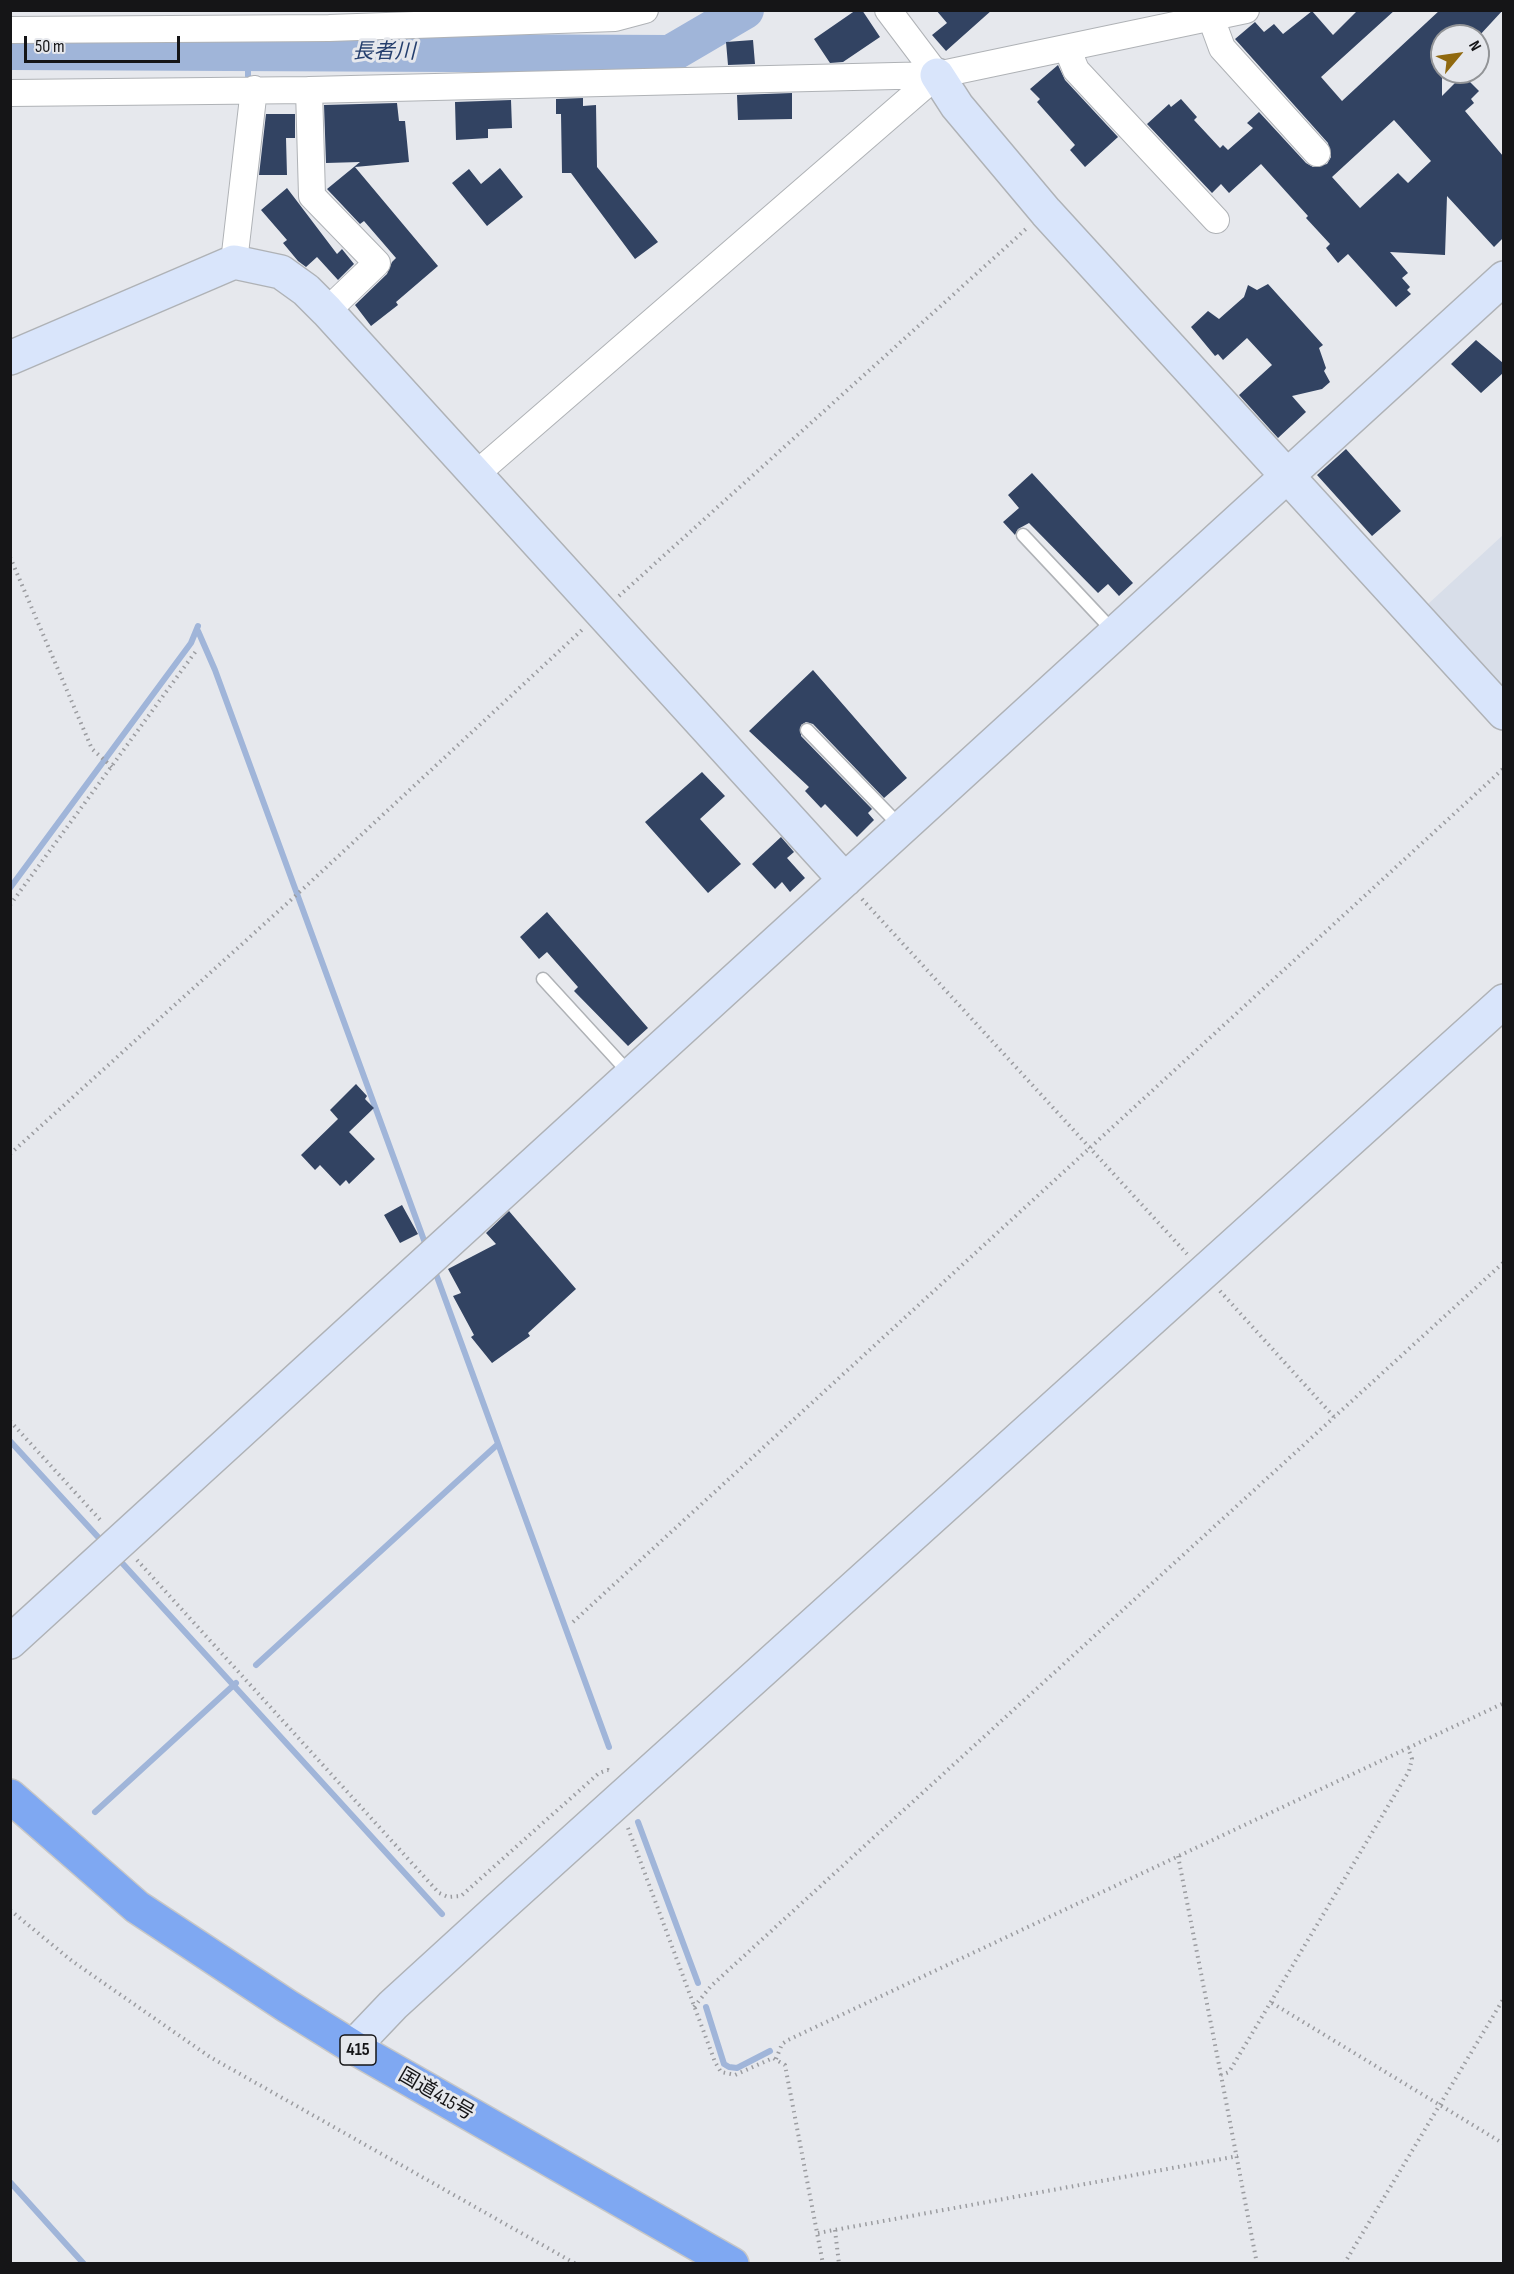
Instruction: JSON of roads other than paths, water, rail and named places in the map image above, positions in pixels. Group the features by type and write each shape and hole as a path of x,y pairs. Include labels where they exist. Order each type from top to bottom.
{"highway":[{"name":"国道415号","path":"10,1796 137,1907 353,2047 732,2264"}],"street":[{"path":"10,30 326,19 615,18 645,10"},
{"path":"888,10 937,75 957,106 1046,212 1286,478 1503,713"},
{"path":"10,93 309,90 937,75 1246,10"},
{"path":"1211,18 1222,48 1317,153"},
{"path":"1066,48 1076,70 1216,220"},
{"path":"475,475 937,75"},
{"path":"234,262 254,89"},
{"path":"309,90 312,196 377,263 327,311"},
{"path":"10,358 234,262 281,272 306,290 327,311 845,880"},
{"path":"10,1642 903,829 1503,278"},
{"path":"353,2047 393,2005 1503,1000"}],"lane":[{"path":"1023,535 1116,634"},
{"path":"807,730 903,829"},
{"path":"543,979 632,1076"}],"waterway":[{"name":"長者川","path":"10,51 670,54 745,10"},
{"path":"248,54 248,76"},
{"path":"10,888 191,643 198,626"},
{"path":"198,631 215,670 425,1243"},
{"path":"436,1274 609,1747"},
{"path":"10,1441 98,1537"},
{"path":"256,1665 498,1444"},
{"path":"123,1564 442,1914"},
{"path":"95,1812 236,1683"},
{"path":"638,1822 698,1983"},
{"path":"706,2007 724,2064 737,2068 770,2051"},
{"path":"10,2182 84,2264"}]}
